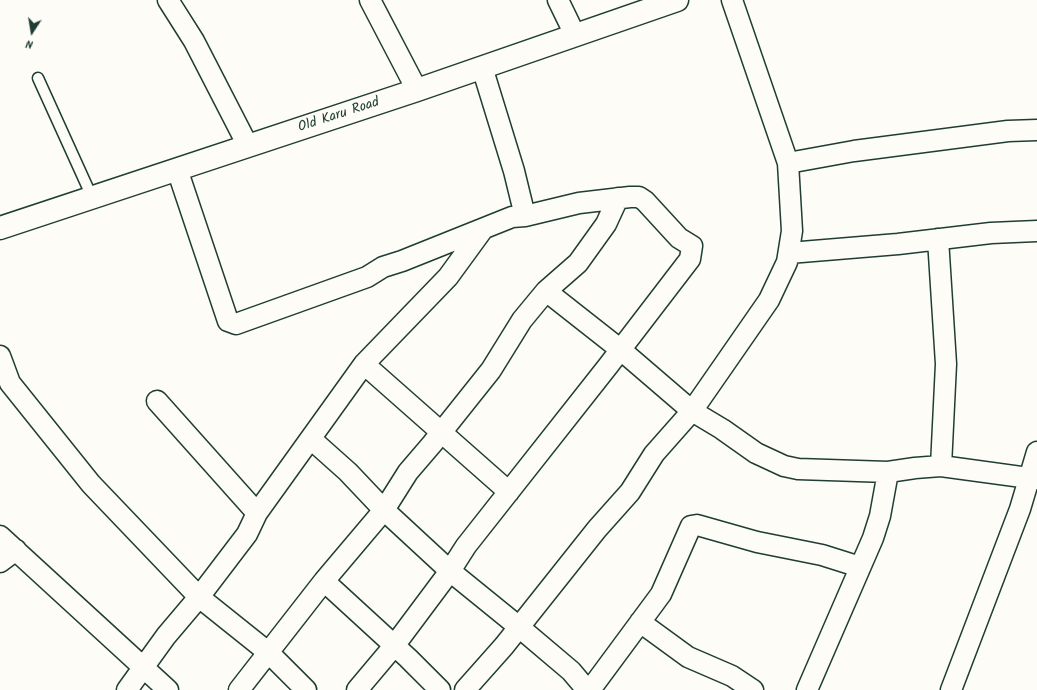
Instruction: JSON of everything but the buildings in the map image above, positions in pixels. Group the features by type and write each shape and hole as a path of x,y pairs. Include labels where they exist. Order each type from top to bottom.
{"main road":[{"name":"Old Karu Road","path":"0,228 417,90 677,0"}],"street":[{"path":"168,0 194,41 248,146"},
{"path":"370,0 417,90"},
{"path":"558,0 575,35"},
{"path":"465,690 519,627 597,529 630,492 654,454 692,411 769,300 787,262 792,231 788,163 732,0"},
{"path":"482,67 514,171 525,216"},
{"path":"788,163 854,151 1008,131 1037,130"},
{"path":"178,169 228,321 236,324 367,277 383,267 402,262 512,217 525,216 579,203 639,197 645,201 679,238 692,246 690,259 621,350 466,546 450,571 394,646 357,690"},
{"path":"239,690 324,581 384,510 408,472 491,370 522,320 546,291 578,263 606,224 618,198"},
{"path":"126,690 166,636 199,597 247,534 257,513 364,364 448,277 483,229"},
{"path":"789,253 991,233 1037,231"},
{"path":"938,239 946,364 941,466"},
{"path":"546,291 621,350 692,411 722,429 756,453 784,466 798,469 888,472 941,466 1033,478"},
{"path":"0,356 10,383 91,484 199,597 269,653 306,690"},
{"path":"364,364 508,492"},
{"path":"157,401 257,513"},
{"path":"311,439 348,472 384,510 450,571 519,627 570,671 589,690 660,594 691,526 698,524 757,542 822,555 860,567"},
{"path":"951,690 1033,478 1037,452"},
{"path":"807,690 873,538 880,516 888,472"},
{"path":"0,536 144,666 168,690"},
{"path":"0,562 16,550"},
{"path":"324,581 440,690"},
{"path":"640,622 688,657 732,676 753,690"}],"lane":[{"path":"38,78 92,197"}]}
